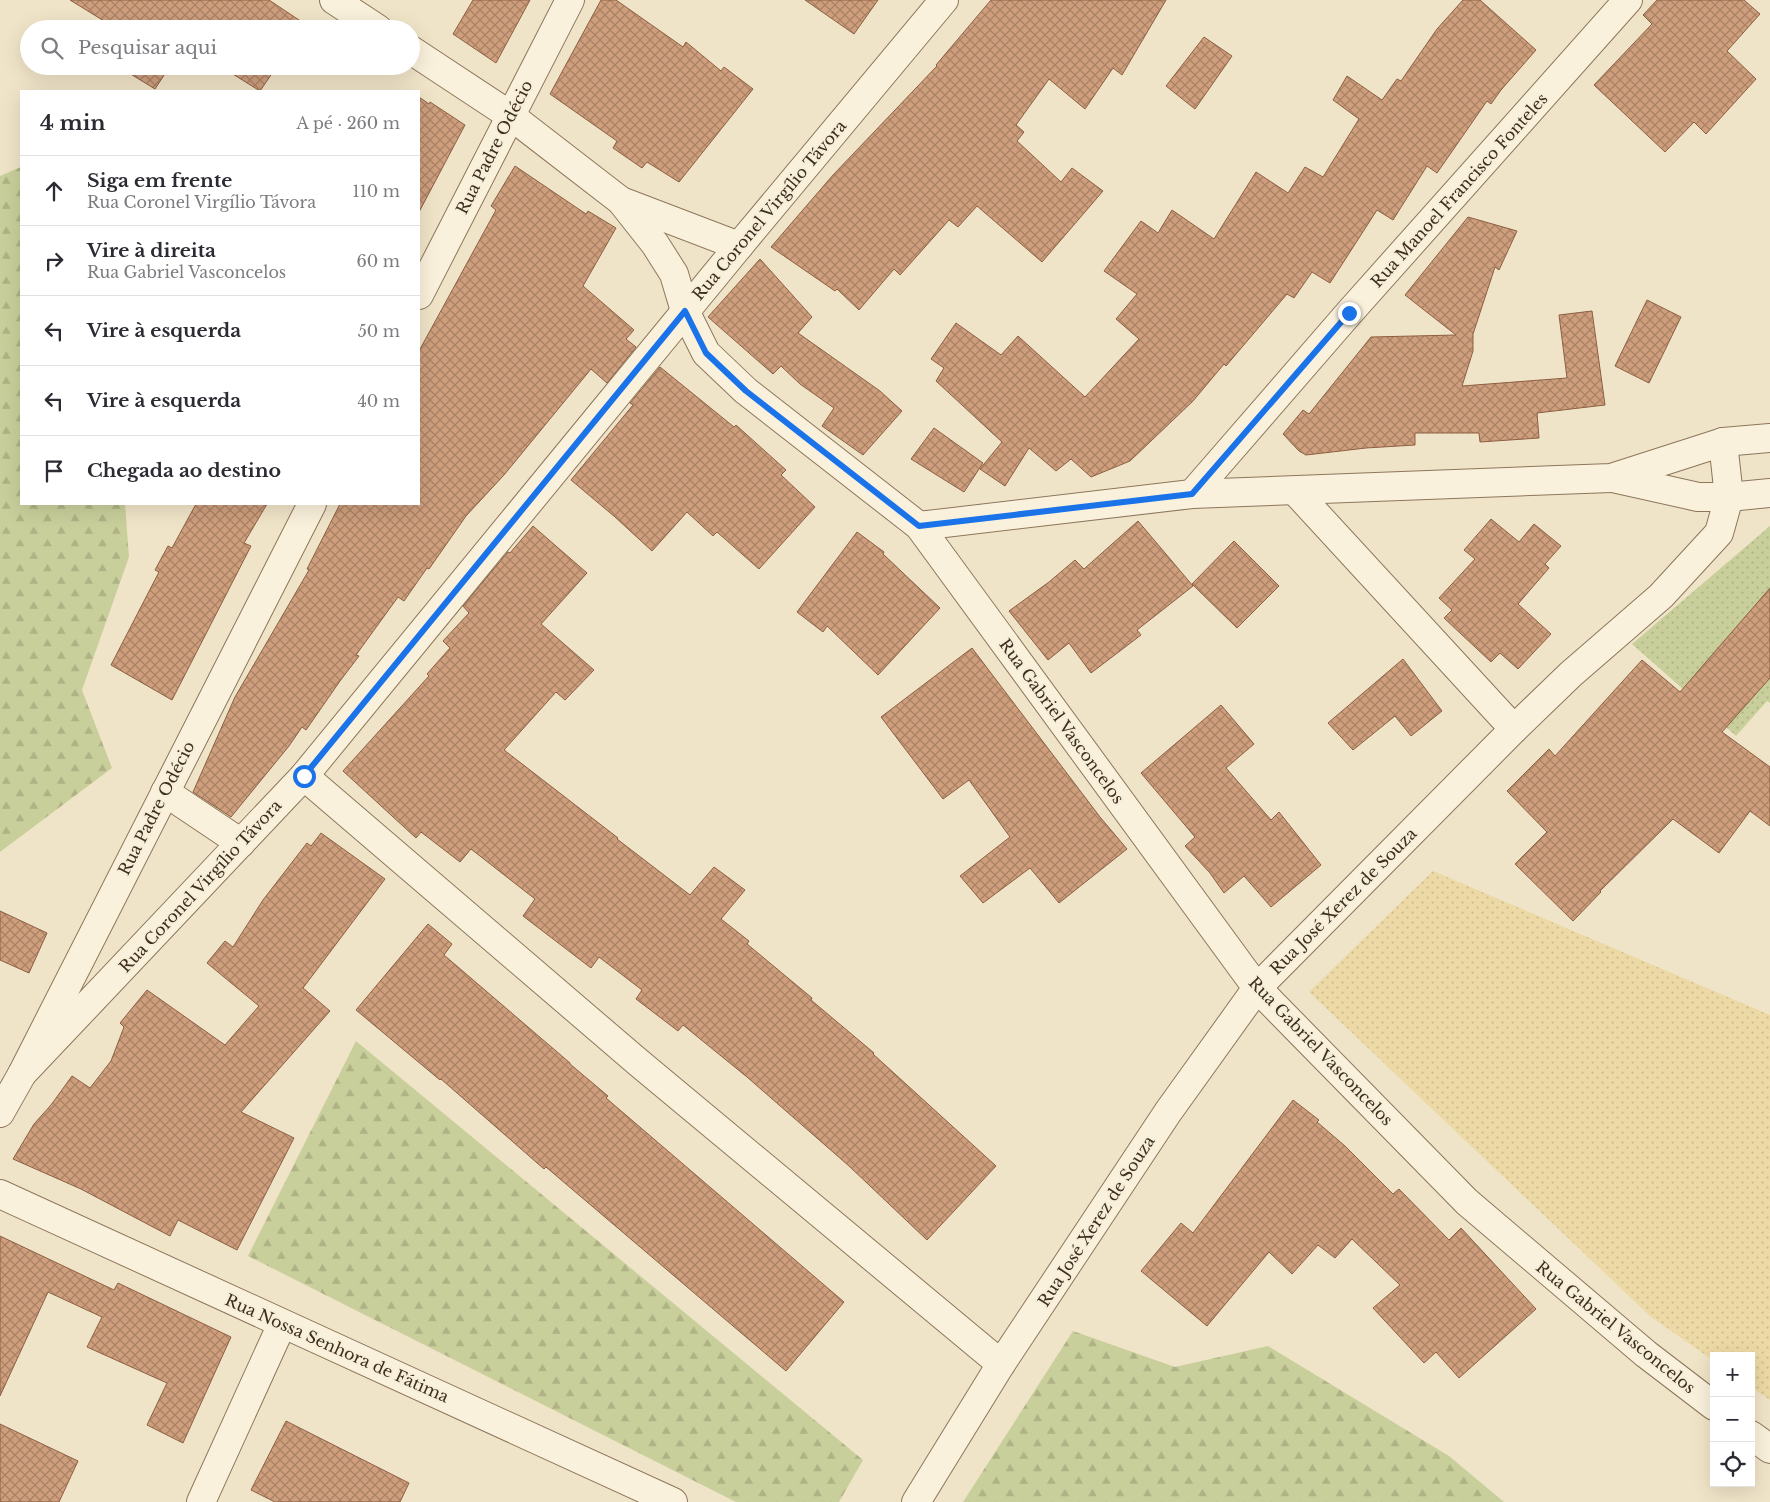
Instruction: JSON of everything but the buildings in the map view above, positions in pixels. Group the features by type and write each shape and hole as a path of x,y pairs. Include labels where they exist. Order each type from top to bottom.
{"street":[{"path":"334,0 364,20"},
{"name":"Rua Padre Odécio","path":"420,293 570,0"},
{"name":"Rua Coronel Virgílio Távora","path":"22,1074 304,776 685,311 944,0"},
{"name":"Rua Manoel Francisco Fonteles","path":"1192,494 1355,306 1628,0"},
{"name":"Rua Gabriel Vasconcelos","path":"420,56 510,116 621,201 655,244 674,274 685,311 706,353 746,391 919,526 1257,988 1467,1202 1646,1354 1710,1403"},
{"path":"621,201 739,246"},
{"path":"1611,478 1723,442 1770,438"},
{"name":"Rua José Xerez de Souza","path":"916,1502 1001,1364 1168,1112 1257,988 1514,729 1570,674 1661,596 1719,533 1728,496 1723,442"},
{"path":"919,526 1192,494 1611,478 1698,497 1770,492"},
{"path":"1294,491 1514,729"},
{"name":"Rua Padre Odécio","path":"0,1113 22,1074 311,505"},
{"path":"304,776 639,1063 1001,1364"},
{"path":"165,792 241,843"},
{"name":"Rua Nossa Senhora de Fátima","path":"0,1194 673,1502"},
{"path":"201,1502 282,1324"},
{"path":"1755,1438 1770,1449"}],"green space":[{"path":"20,167 20,505 125,505 129,557 82,690 112,768 0,852 0,176"},
{"path":"1770,526 1770,703 1767,701 1736,736 1632,644"},
{"path":"356,1041 863,1460 839,1502 736,1502 248,1256"},
{"path":"1073,1331 1175,1367 1268,1346 1449,1456 1504,1502 963,1502"}],"sand":[{"path":"1433,871 1770,1015 1770,1400 1755,1390 1755,1352 1710,1352 1710,1358 1650,1316 1309,992"}],"route":[{"path":"304,776 685,311 706,353 746,391 919,526 1192,494 1349,313"}]}
